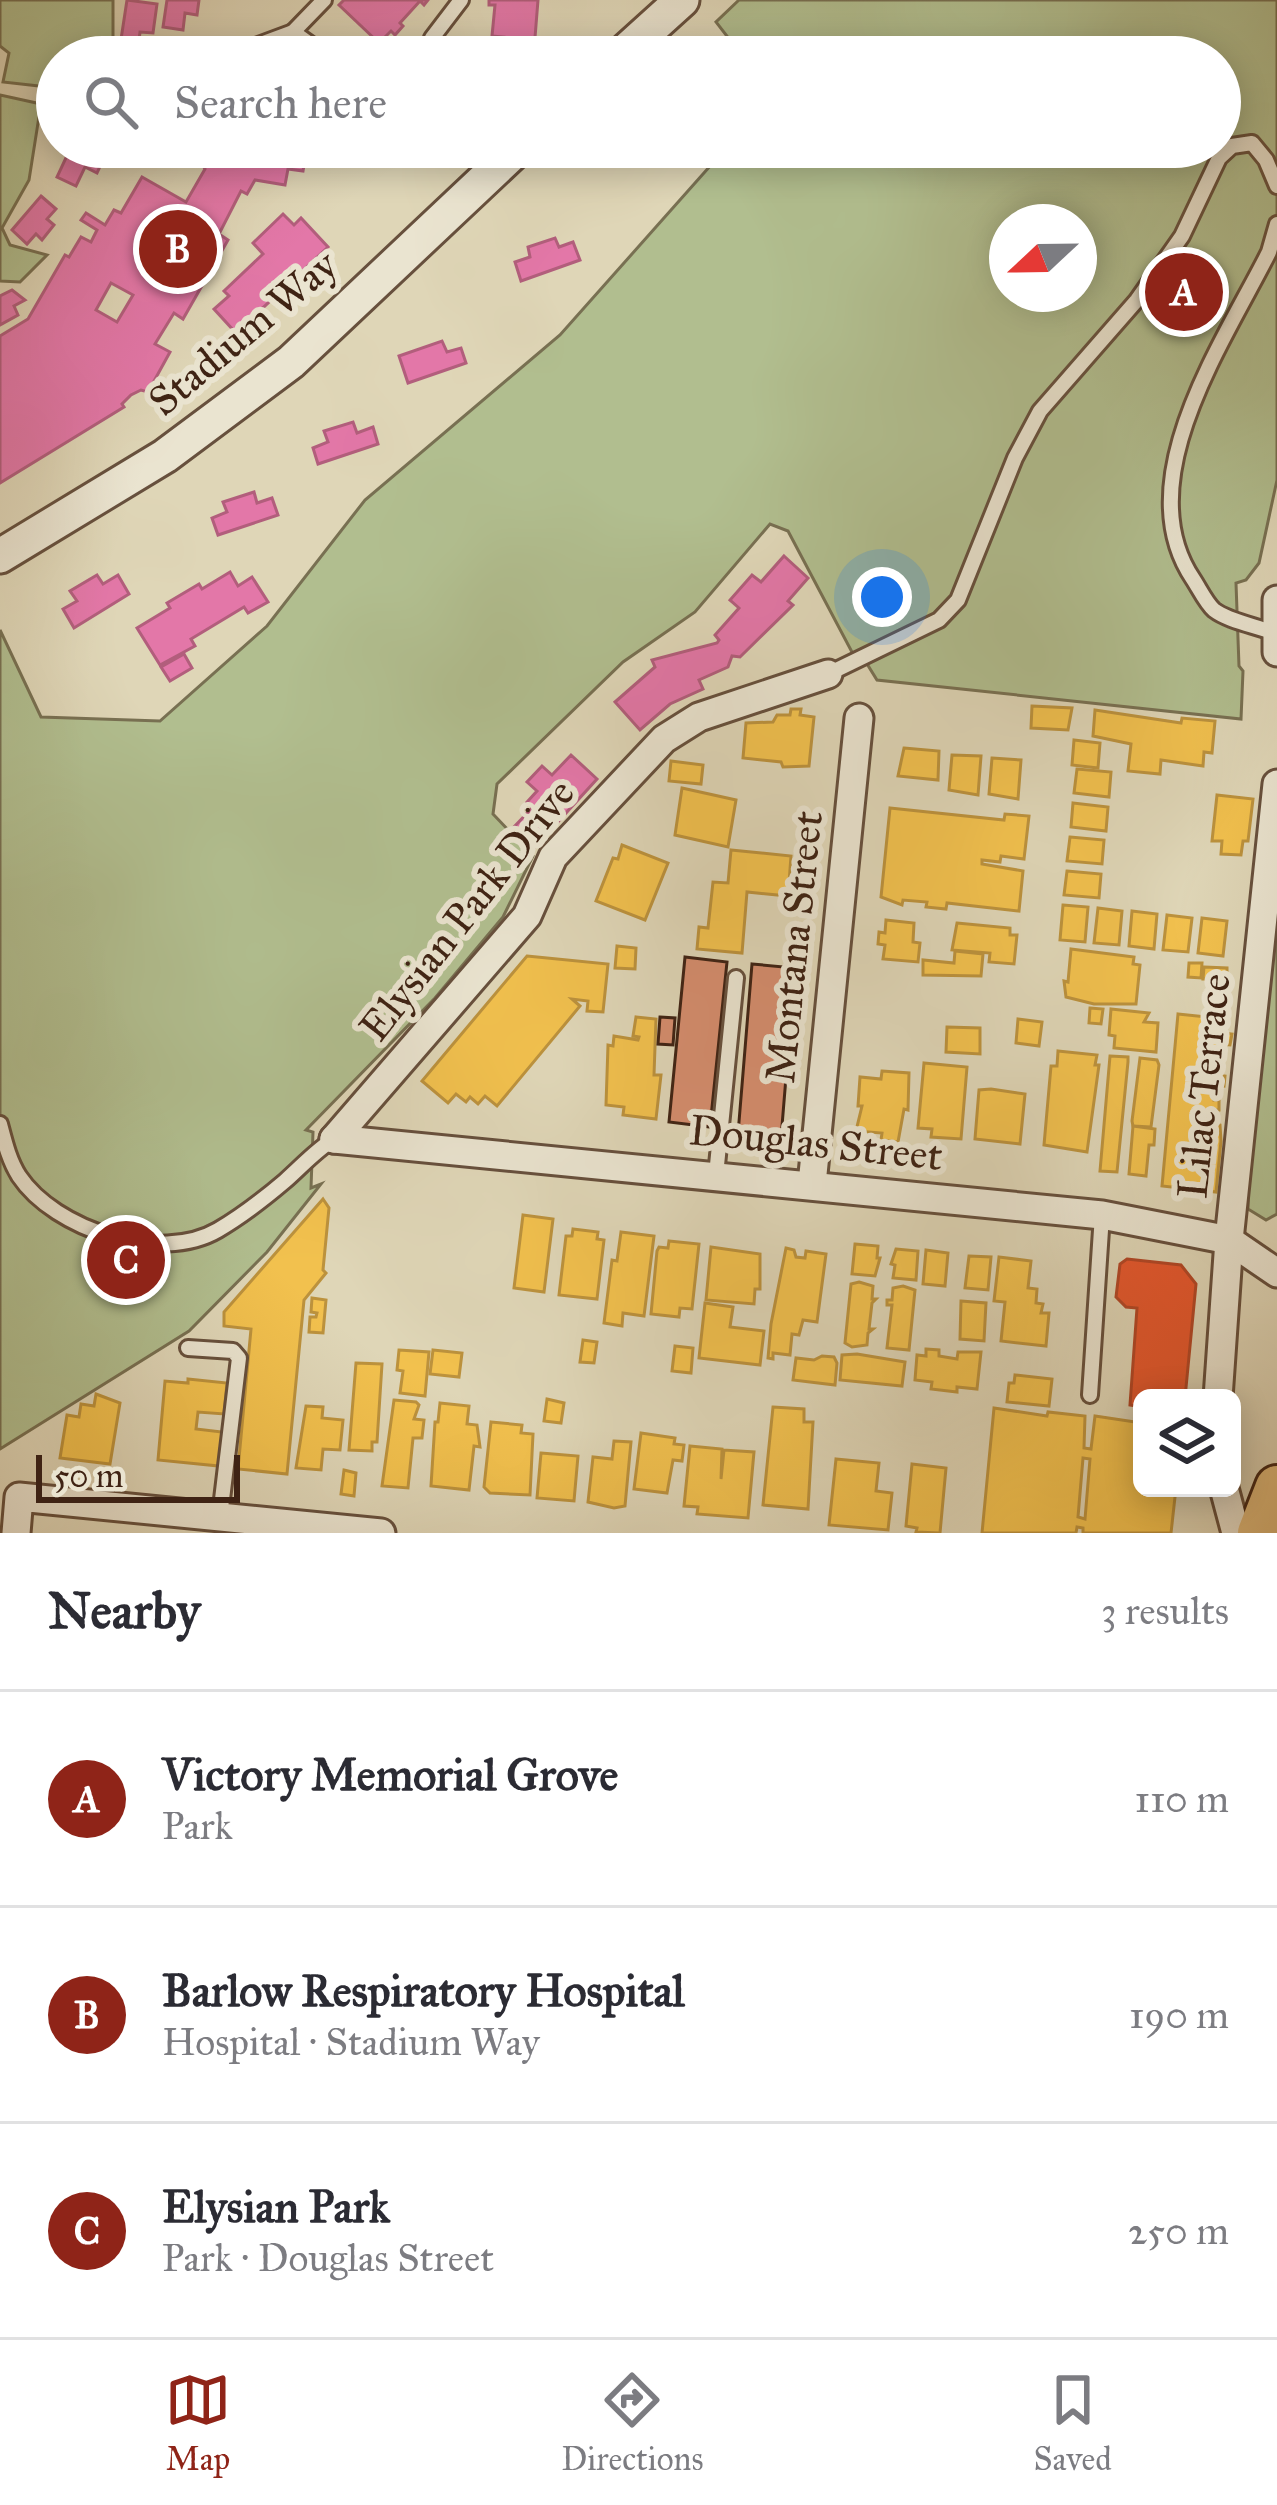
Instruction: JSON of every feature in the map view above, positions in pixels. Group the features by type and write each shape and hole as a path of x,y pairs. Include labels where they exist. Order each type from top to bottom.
{"main road":[{"path":"1259,1533 1277,1487"}],"street":[{"path":"642,36 682,0"},
{"name":"Stadium Way","path":"0,556 166,456 292,362 497,168"},
{"path":"1276,643 1277,600"},
{"name":"Elysian Park Drive","path":"334,1138 526,916 553,857 664,739 699,717 828,674"},
{"name":"Montana Street","path":"812,1184 859,718"},
{"name":"Lilac Terrace","path":"1219,1389 1229,1240 1277,784"},
{"name":"Douglas Street","path":"334,1138 1102,1215 1229,1240 1277,1274"},
{"path":"16,1533 20,1497 380,1533"},
{"path":"1226,1497 1236,1533"}],"lane":[{"path":"282,36 293,32 324,0"},
{"path":"434,36 461,0"},
{"path":"293,32 299,36"},
{"name":"Elysian Park Drive","path":"1241,145 1252,143 1277,186"},
{"name":"Elysian Park Drive","path":"828,674 939,620 958,600 1015,458 1040,412 1137,300 1171,252 1214,168"},
{"path":"1276,643 1214,610 1179,558 1172,507 1173,467 1182,427 1269,252 1277,224"},
{"path":"716,1175 736,978"},
{"name":"Elysian Park Drive","path":"0,1124 8,1157 41,1201 81,1226 123,1240 167,1243 214,1233 269,1195 334,1138"},
{"path":"1090,1395 1102,1215"},
{"path":"188,1348 233,1351 239,1358 220,1516"}],"green space":[{"path":"0,0 113,0 113,36 36,36 36,86 3,82 9,53 0,46"},
{"path":"739,0 1277,0 1277,480 1259,563 1246,580 1236,583 1243,671 1241,719 877,680 859,651 853,654 788,531 770,524 695,612 623,662 497,784 493,814 533,856 503,917 435,998 306,1130 313,1132 311,1188 321,1184 267,1252 189,1331 0,1449 0,630 41,717 160,721 267,626 365,500 560,335 708,168 1241,168 1241,36 727,36 716,22"},
{"path":"0,95 36,103 29,180 2,228 10,245 47,255 20,282 0,281"},
{"path":"1277,897 1277,1214 1266,1220 1248,1209 1248,1185"}],"building: Homes":[{"path":"1032,706 1072,708 1068,730 1031,728"},
{"path":"791,709 814,717 809,766 783,767 781,762 743,758 746,723 773,722 777,715 790,715"},
{"path":"1095,710 1181,723 1182,718 1215,721 1212,753 1204,752 1203,766 1161,760 1160,774 1128,771 1131,744 1093,736"},
{"path":"1074,740 1100,743 1098,768 1072,765"},
{"path":"904,748 939,751 938,780 898,776"},
{"path":"952,755 981,756 978,795 949,790"},
{"path":"992,758 1021,760 1018,799 989,794"},
{"path":"671,761 703,765 701,784 669,781"},
{"path":"1077,769 1111,772 1109,797 1074,793"},
{"path":"682,788 736,800 728,847 675,835"},
{"path":"1217,795 1253,799 1248,841 1243,841 1241,855 1221,854 1222,841 1212,841"},
{"path":"1073,803 1108,807 1106,831 1071,827"},
{"path":"890,808 1004,820 1005,814 1029,816 1024,859 982,860 982,864 1023,871 1019,911 947,903 946,909 903,900 902,905 881,897"},
{"path":"1070,837 1104,840 1102,864 1067,861"},
{"path":"622,845 668,863 645,920 596,901"},
{"path":"731,850 791,856 788,896 747,892 742,953 697,949 699,927 708,928 713,882 728,883"},
{"path":"1067,871 1101,874 1099,898 1064,895"},
{"path":"1063,905 1088,907 1085,942 1060,940"},
{"path":"1098,908 1122,911 1119,945 1094,943"},
{"path":"1132,911 1157,914 1154,949 1129,946"},
{"path":"1167,915 1192,918 1188,952 1163,950"},
{"path":"1202,918 1227,921 1223,956 1198,953"},
{"path":"886,920 914,923 913,942 920,943 918,962 883,959 885,945 878,944"},
{"path":"957,923 1010,928 1010,935 1017,935 1014,964 989,962 990,953 952,950"},
{"path":"617,946 636,948 635,969 615,968"},
{"path":"1071,949 1134,957 1133,964 1140,965 1136,1004 1094,1004 1066,997 1064,981 1068,982"},
{"path":"955,951 983,954 981,976 923,975 923,960 954,963"},
{"path":"527,956 608,964 603,1012 587,1011 588,1001 572,999 580,1006 497,1106 485,1096 478,1104 456,1094 448,1103 422,1081"},
{"path":"1189,963 1202,963 1201,978 1188,977"},
{"path":"1204,967 1227,968 1227,979 1203,979"},
{"path":"1090,1008 1103,1009 1101,1024 1089,1023"},
{"path":"1111,1009 1149,1013 1144,1022 1158,1023 1156,1052 1114,1048 1115,1036 1109,1035"},
{"path":"1178,1014 1226,1019 1222,1033 1232,1034 1230,1045 1219,1044 1218,1051 1222,1060 1218,1060 1216,1075 1225,1076 1224,1086 1215,1085 1219,1110 1213,1110 1212,1124 1220,1125 1221,1141 1216,1192 1162,1186"},
{"path":"636,1017 656,1019 654,1075 661,1075 656,1119 623,1115 624,1107 606,1105 608,1045 613,1046 614,1036 638,1040 633,1036"},
{"path":"1018,1019 1042,1022 1039,1046 1016,1043"},
{"path":"947,1027 980,1028 980,1054 946,1052"},
{"path":"1058,1051 1097,1055 1087,1152 1044,1145 1051,1066 1057,1066"},
{"path":"1110,1056 1128,1057 1117,1172 1100,1171"},
{"path":"1140,1058 1157,1060 1159,1065 1151,1127 1133,1126 1132,1121"},
{"path":"924,1063 967,1067 961,1139 931,1137 932,1129 918,1128"},
{"path":"882,1071 909,1073 908,1110 904,1109 898,1142 881,1140 882,1133 856,1131 862,1106 858,1106 860,1077 881,1079"},
{"path":"979,1090 1025,1094 1020,1144 975,1139"},
{"path":"1133,1126 1155,1129 1146,1176 1129,1174"},
{"path":"323,1199 329,1208 326,1273 304,1300 287,1474 238,1469 251,1329 224,1326 224,1312"},
{"path":"523,1215 553,1219 544,1292 514,1288"},
{"path":"573,1229 598,1232 597,1239 604,1240 597,1299 559,1295 566,1236 572,1236"},
{"path":"621,1232 654,1236 644,1316 623,1313 622,1326 604,1323 612,1260 617,1261"},
{"path":"669,1241 699,1244 692,1309 680,1308 679,1317 651,1314 657,1251 668,1248"},
{"path":"855,1244 878,1246 875,1276 852,1274"},
{"path":"711,1247 760,1254 760,1289 755,1289 754,1304 706,1300"},
{"path":"786,1248 794,1250 796,1257 805,1258 806,1251 826,1254 817,1322 803,1320 799,1335 792,1334 790,1355 773,1353 773,1359 768,1358 771,1324"},
{"path":"896,1249 918,1251 916,1280 893,1278"},
{"path":"926,1250 948,1253 945,1286 923,1284"},
{"path":"969,1256 991,1257 988,1290 965,1288"},
{"path":"999,1257 1031,1261 1028,1288 1037,1289 1041,1313 1049,1313 1046,1346 1001,1341 1005,1302 994,1301"},
{"path":"851,1284 873,1286 872,1299 876,1299 869,1329 873,1329 867,1345 852,1347 845,1343"},
{"path":"893,1288 915,1290 909,1350 887,1348 892,1305 887,1300 892,1300"},
{"path":"312,1298 326,1300 323,1333 309,1332 310,1317 317,1313 311,1312"},
{"path":"961,1301 986,1303 984,1341 960,1339"},
{"path":"705,1303 733,1307 730,1327 764,1331 760,1365 699,1358"},
{"path":"583,1340 597,1342 594,1363 580,1362"},
{"path":"675,1346 693,1348 691,1373 672,1371"},
{"path":"926,1349 957,1359 958,1352 981,1352 977,1389 931,1389 932,1382 915,1380 917,1355 926,1356"},
{"path":"399,1350 429,1352 425,1396 400,1393"},
{"path":"433,1350 462,1353 459,1377 430,1374"},
{"path":"842,1355 905,1362 902,1386 840,1380"},
{"path":"834,1357 837,1363 835,1385 793,1380 796,1358"},
{"path":"356,1363 382,1364 377,1442 372,1442 372,1451 349,1450"},
{"path":"1015,1375 1052,1379 1049,1406 1007,1402"},
{"path":"188,1379 227,1383 224,1414 198,1412 196,1429 222,1432 219,1466 158,1460 165,1381 188,1383"},
{"path":"96,1394 120,1403 110,1464 60,1458 67,1415 79,1417 81,1404 94,1406"},
{"path":"547,1399 564,1403 561,1423 544,1421"},
{"path":"394,1400 416,1402 414,1419 424,1420 422,1438 413,1438 408,1488 382,1486"},
{"path":"440,1403 469,1406 467,1424 477,1425 480,1447 474,1446 469,1490 431,1486"},
{"path":"306,1406 323,1407 322,1418 343,1420 340,1450 323,1449 321,1470 296,1468"},
{"path":"773,1407 804,1409 804,1422 813,1422 808,1509 763,1505"},
{"path":"994,1408 1085,1416 1084,1448 1091,1449 1095,1416 1133,1422 1133,1497 1175,1497 1171,1533 1083,1533 1077,1527 1076,1533 982,1533","holes":["1083,1458 1090,1459 1085,1519 1078,1517"]},
{"path":"491,1422 522,1425 521,1433 533,1434 530,1495 490,1493 484,1487"},
{"path":"641,1433 675,1438 674,1444 684,1445 682,1461 673,1460 667,1493 634,1489"},
{"path":"614,1441 631,1442 625,1506 614,1508 588,1502 593,1457 612,1459"},
{"path":"690,1446 722,1449 721,1479 724,1450 754,1452 748,1518 697,1514 698,1507 684,1506"},
{"path":"541,1453 578,1456 574,1501 537,1498"},
{"path":"836,1459 879,1463 876,1491 892,1493 888,1530 829,1525"},
{"path":"912,1464 946,1468 940,1533 916,1532 917,1528 906,1526"},
{"path":"344,1470 356,1473 354,1496 341,1494"}],"building: Shops":[{"path":"1127,1259 1181,1265 1196,1284 1186,1389 1133,1389 1133,1406 1130,1405 1137,1308 1126,1307 1116,1297 1120,1264"}],"building: Health":[{"path":"127,0 157,4 153,33 122,36"},
{"path":"167,0 199,0 197,15 185,13 183,30 163,27"},
{"path":"344,0 428,0 424,5 420,1 395,35 391,31 386,36 372,36 339,5"},
{"path":"489,0 538,0 535,36 492,36 495,5 489,5"},
{"path":"61,168 85,168 76,186 57,177"},
{"path":"304,168 288,169 285,185 255,180 247,194 241,191 219,234 228,240 183,319 174,313 155,344 170,352 148,392 131,395 124,407 0,483 0,336 28,319 65,255 69,257 81,237 91,242 97,230 81,220 86,213 105,225 114,210 121,213 142,177 186,202 205,169","holes":["111,283 133,295 117,322 96,310"]},
{"path":"41,196 56,209 47,219 54,225 42,240 36,234 27,244 12,230"},
{"path":"283,214 294,225 301,218 328,247 236,333 214,309 229,296 224,291 263,254 253,243"},
{"path":"555,238 559,247 573,242 580,260 521,281 515,262 530,257 528,247"},
{"path":"12,290 25,300 14,306 18,315 0,325 0,296"},
{"path":"442,341 447,352 461,348 466,363 408,383 399,356"},
{"path":"353,422 357,433 373,427 378,444 318,464 313,448 328,442 324,431"},
{"path":"254,492 257,503 272,498 278,515 218,535 212,518 227,512 223,502"},
{"path":"784,556 808,578 788,601 793,605 740,657 732,656 728,667 699,680 703,689 670,704 640,730 615,702 655,667 652,660 717,643 715,635 739,608 730,600 752,575 761,582"},
{"path":"230,572 238,586 252,577 268,602 248,613 244,607 191,639 195,646 160,665 137,628 170,608 167,603"},
{"path":"97,575 103,584 118,575 129,594 74,628 63,609 77,601 70,591"},
{"path":"184,654 192,668 170,681 161,667"},
{"path":"571,755 597,779 534,848 513,828 533,807 527,802 537,791 527,782 542,766 552,775"}],"building: Other":[{"path":"685,957 727,962 710,1127 669,1122"},
{"path":"752,964 795,968 781,1138 738,1134"},
{"path":"660,1017 675,1018 673,1045 658,1044"}],"place":[{"name":"Barlow Respiratory Hospital","path":"178,249"},
{"name":"Victory Memorial Grove","path":"1184,292"},
{"name":"Elysian Park","path":"126,1260"}]}
